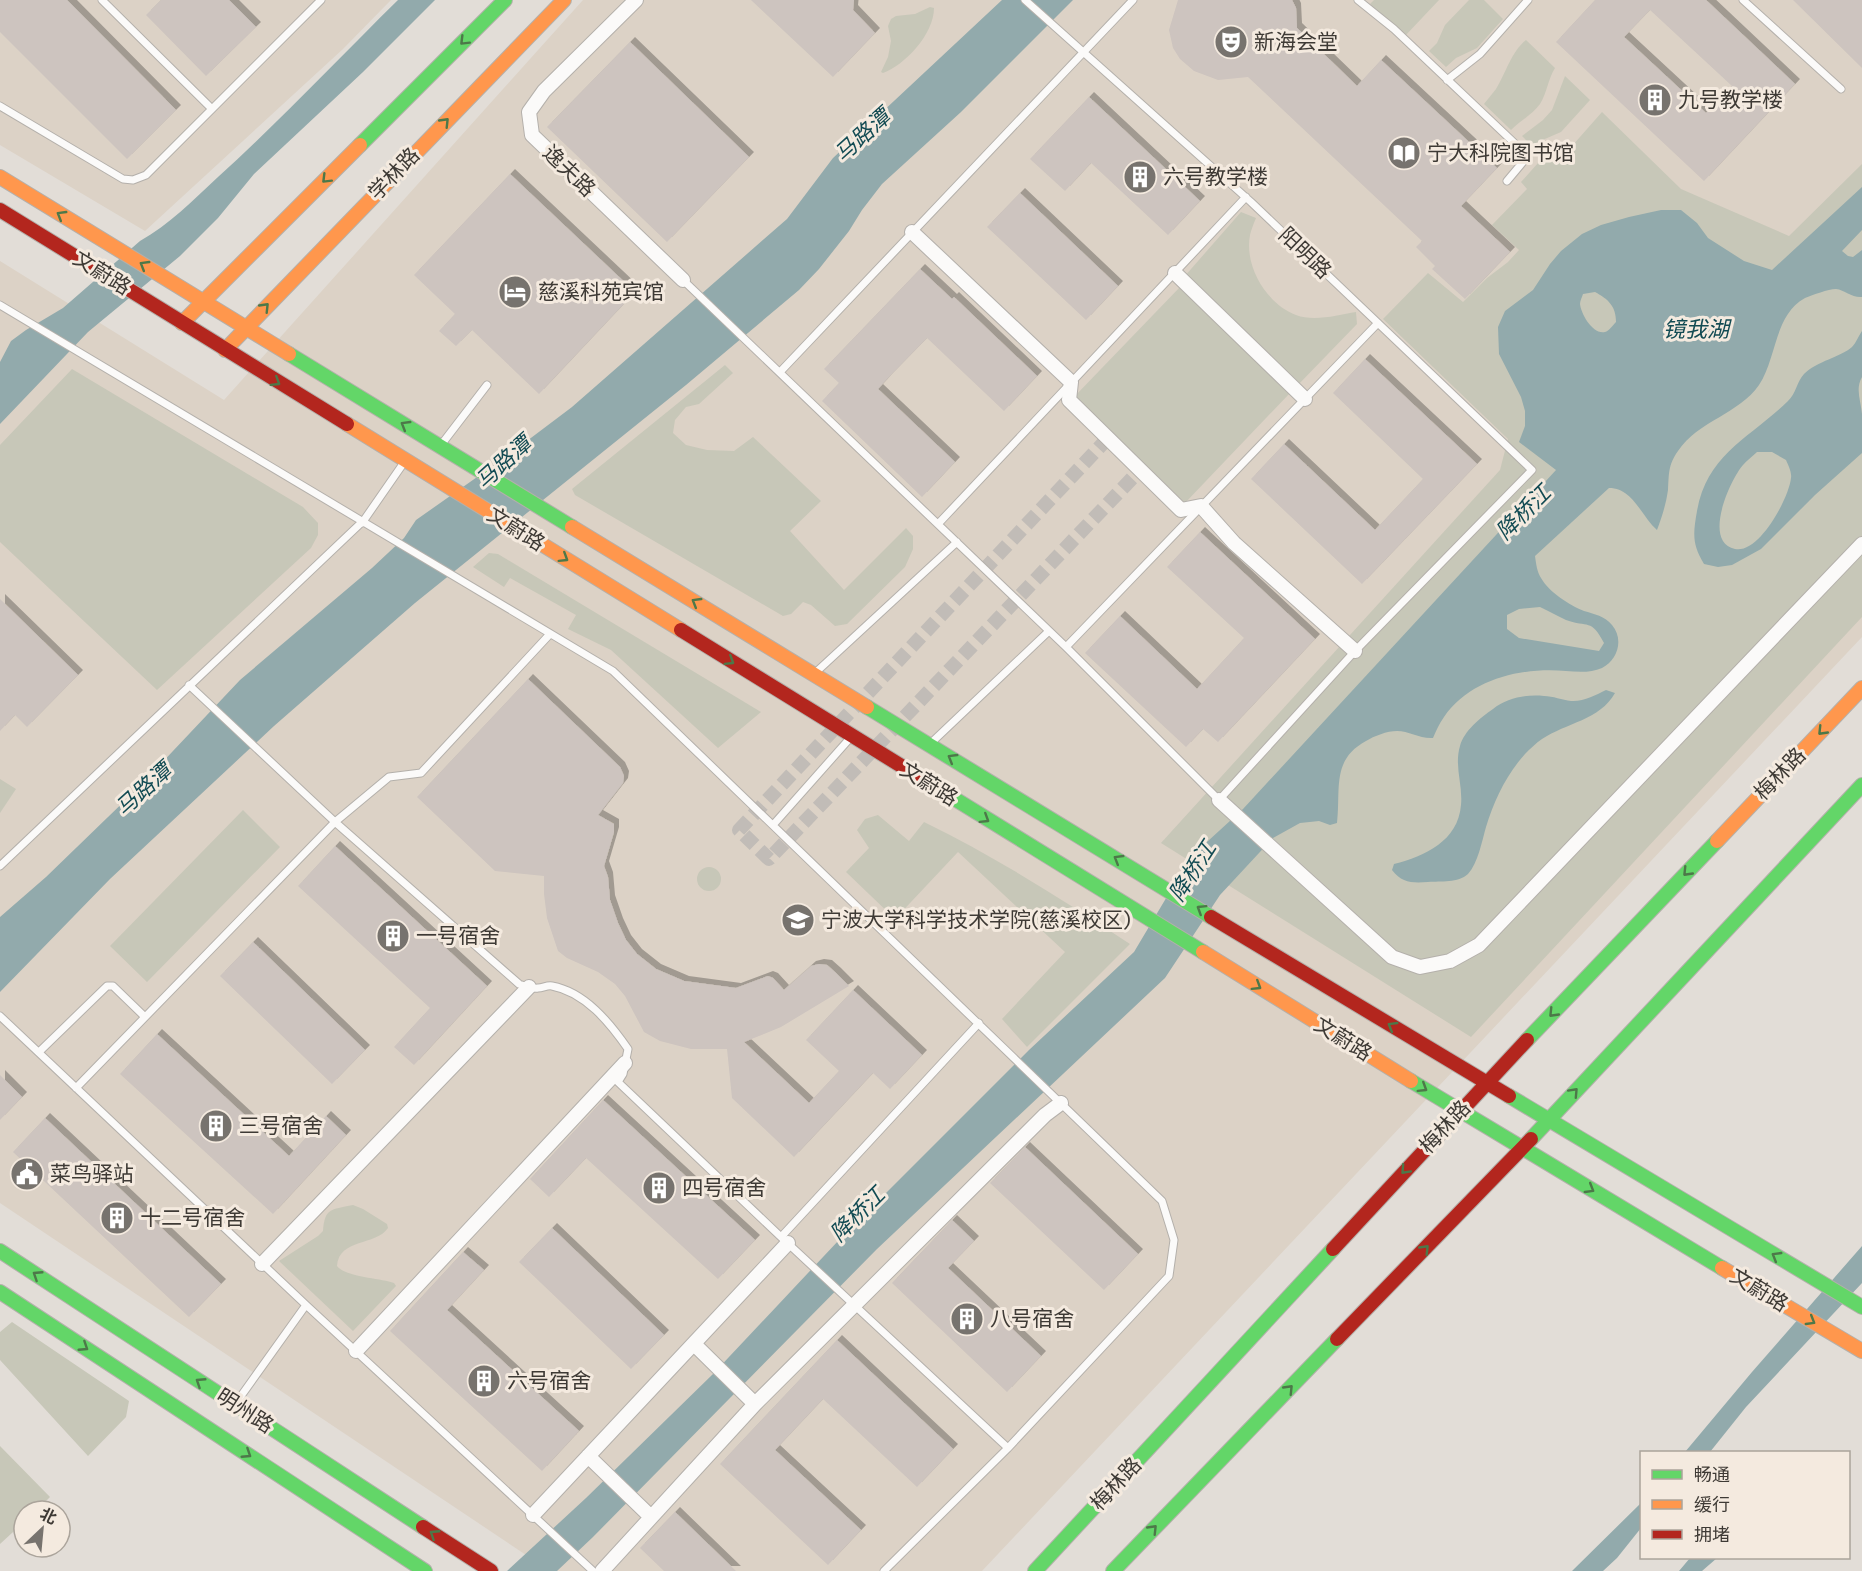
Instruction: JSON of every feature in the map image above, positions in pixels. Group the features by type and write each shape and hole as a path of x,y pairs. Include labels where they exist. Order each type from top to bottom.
{"main road":[{"name":"学林路","path":"182,323 506,0"},
{"name":"学林路","path":"225,350 564,0"},
{"name":"文蔚路","path":"0,177 244,328 1486,1083 1862,1307"},
{"name":"文蔚路","path":"0,210 1522,1149 1862,1351"},
{"name":"梅林路","path":"1035,1571 1486,1083 1862,688"},
{"path":"1113,1571 1522,1149 1862,785"},
{"name":"明州路","path":"0,1251 487,1568"},
{"name":"明州路","path":"0,1292 425,1571"}],"street":[{"name":"逸夫路","path":"636,0 544,91 529,112 532,135 683,280"},
{"path":"912,232 1071,382 1069,400 1181,510 1202,506 1234,543 1355,651"},
{"path":"1175,273 1305,399"},
{"path":"1220,800 1392,957 1420,967 1450,961 1479,945 1862,544"},
{"path":"262,1264 530,987"},
{"path":"356,1351 625,1064"},
{"path":"602,1571 755,1404 1059,1100"},
{"path":"532,1515 694,1344 784,1240"},
{"path":"694,1344 755,1404"},
{"path":"588,1456 650,1516"}],"lane":[{"path":"102,0 212,109"},
{"path":"0,107 123,179 133,180 146,175 321,0"},
{"name":"阳明路","path":"1025,0 1246,197 1532,470 1355,651"},
{"path":"780,372 1133,0"},
{"path":"1358,0 1394,29 1528,156 1507,181"},
{"path":"1447,80 1480,54 1528,0"},
{"path":"1743,0 1841,89"},
{"path":"938,524 1246,197"},
{"path":"683,280 1066,647 1220,800 1355,651"},
{"path":"0,305 613,671 1162,1201 1174,1240 1169,1275 1008,1448 884,1571"},
{"path":"1066,647 1378,323"},
{"path":"440,446 487,385"},
{"path":"0,866 362,522 405,461"},
{"path":"814,674 957,542"},
{"path":"930,744 1049,631"},
{"path":"76,1088 335,822 389,777 421,773 550,634"},
{"path":"189,685 335,822 519,984 536,989 549,986 570,991 594,1009 614,1029 628,1049 623,1074 618,1082 854,1306 1008,1448"},
{"path":"773,825 852,737"},
{"path":"39,1052 107,986 113,986 146,1017"},
{"path":"2,1018 262,1264 593,1571"},
{"path":"784,1240 979,1023"},
{"path":"235,1404 306,1305"}],"shaded area":[{"path":"0,0 391,0 343,49 145,231 0,145"},
{"name":"宁波大学科学技术学院(慈溪校区)","path":"583,0 1862,0 1862,637 982,1571 550,1571 0,1203 0,261 224,400"},
{"path":"1374,0 1439,0 1405,36 1370,4"},
{"path":"1469,0 1484,0 1503,19 1477,48 1456,58 1446,67 1429,51 1437,43 1445,25"},
{"path":"930,7 934,8 933,18 924,38 909,56 892,69 881,72 888,57 891,41 888,26 891,19 896,16 915,14"},
{"path":"1526,40 1555,68 1540,104 1511,130 1484,104 1496,89 1516,50"},
{"path":"1565,76 1590,100 1561,132 1531,145 1522,136 1552,110"},
{"path":"1602,112 1681,189 1789,236 1862,164 1862,617 1471,1037 1161,843 1500,470 1508,439 1383,319 1428,273 1463,302 1487,278 1508,262 1519,250 1492,225 1527,189 1521,182 1547,153 1572,146"},
{"path":"1241,212 1256,218 1250,235 1249,247 1254,271 1267,293 1285,310 1310,318 1356,312 1357,324 1297,386 1184,277"},
{"path":"1180,287 1290,393 1185,503 1074,397"},
{"path":"725,365 733,373 699,404 686,407 675,420 673,433 686,445 707,450 734,451 753,437 821,501 790,531 844,590 906,528 913,536 913,549 905,567 847,624 835,626 811,605 803,602 791,614 783,616 575,495 572,489"},
{"path":"72,369 303,507 318,523 318,535 311,548 157,690 0,542 0,445"},
{"path":"489,553 498,554 761,712 718,748 611,650 568,629 576,615 510,578 504,587 473,567"},
{"path":"0,779 16,789 0,813"},
{"path":"243,810 280,847 147,982 110,946"},
{"path":"878,815 909,841 924,822 951,835 1080,911 1130,944 1027,1047 1002,1019 1065,952 958,852 895,919 846,872 869,848 857,830 865,819"},
{"path":"709,867 718,870 721,879 718,888 709,891 700,888 697,879 700,870"},
{"path":"353,1205 387,1224 388,1228 375,1238 351,1246 344,1251 339,1257 337,1266 347,1273 388,1281 396,1286 353,1331 279,1261 318,1236 323,1231 325,1218 330,1211"},
{"path":"12,1322 129,1401 126,1417 88,1456 0,1360 0,1332"},
{"path":"0,1446 50,1497 48,1499 12,1499 12,1533 0,1544"}],"water":[{"path":"398,0 435,0 363,72 254,174 218,218 180,256 88,332 0,424 0,362 11,341 63,308 140,241 180,212 264,134"},
{"name":"马路潭","path":"1002,0 1073,0 961,112 882,184 849,231 799,290 686,385 415,603 274,726 110,879 0,992 0,917 46,877 139,787 240,680 372,568 404,538 416,520 572,407 787,219 833,158"},
{"path":"1862,187 1862,230 1842,251 1853,257 1862,250 1862,297 1836,289 1820,292 1805,298 1787,315 1765,374 1751,395 1696,432 1678,451 1672,461 1665,505 1657,530 1631,498 1617,489 1609,488 1535,556 1540,576 1554,593 1578,608 1603,617 1612,625 1618,636 1618,649 1612,660 1602,668 1593,671 1532,671 1498,678 1468,693 1455,704 1442,720 1433,738 1393,731 1373,737 1355,749 1342,766 1337,823 1330,825 1319,821 1300,823 1273,838 1220,895 1165,978 877,1249 557,1571 507,1571 586,1498 713,1374 839,1240 1029,1050 1134,952 1196,852 1243,809 1556,470 1519,442 1525,426 1525,411 1521,397 1499,354 1498,327 1505,311 1533,290 1561,251 1582,234 1601,225 1661,210 1681,210 1697,223 1708,238 1744,261 1772,270","holes":["1595,292 1607,300 1615,312 1616,322 1605,332 1592,327 1581,308 1583,294","1540,607 1566,620 1592,627 1604,643 1599,651 1519,638 1507,629 1507,615 1519,609"]},
{"path":"1862,331 1862,377 1859,391 1862,414 1862,453 1815,495 1761,549 1732,565 1718,567 1704,564 1694,539 1702,491 1710,475 1732,449 1791,398 1804,374 1847,350","holes":["1757,452 1772,452 1786,460 1790,471 1791,478 1785,498 1763,534 1754,543 1735,549 1725,544 1720,535 1720,523 1726,496 1746,461"]},
{"path":"1606,690 1615,693 1601,709 1542,739 1518,762 1497,798 1477,858 1468,874 1454,880 1417,882 1404,880 1392,870 1394,864 1438,845 1454,828 1459,818 1461,805 1458,753 1462,740 1483,716 1504,702 1524,696 1576,701"},
{"path":"1862,1246 1862,1283 1746,1407 1711,1451 1686,1451"},
{"path":"1640,1504 1640,1529 1617,1558 1603,1571 1572,1571"},
{"path":"1689,1559 1716,1559 1702,1571 1679,1571"}],"building":[{"path":"0,0 67,0 176,110 127,159 0,32"},
{"path":"161,0 229,0 256,27 206,76 146,15"},
{"path":"751,0 854,0 853,10 875,33 833,77"},
{"path":"1178,0 1292,0 1296,8 1297,28 1357,86 1381,60 1497,168 1461,206 1510,252 1465,299 1432,269 1435,266 1416,247 1422,241 1248,77 1218,80 1194,71 1180,59 1173,48 1169,30"},
{"name":"九号教学楼","path":"1595,0 1706,0 1795,84 1704,181 1556,42","holes":["1650,10 1732,86 1706,113 1624,37"]},
{"path":"1793,0 1862,0 1862,68"},
{"path":"630,42 749,157 667,242 547,127"},
{"name":"六号教学楼","path":"1089,97 1200,201 1168,235 1091,163 1065,191 1030,159"},
{"path":"510,174 635,292 539,394 472,330 456,346 439,331 455,314 414,275"},
{"path":"1020,193 1118,286 1086,320 987,227"},
{"path":"920,269 952,299 954,297 1037,376 1004,411 927,338 887,379 878,389 955,462 922,497 822,401 839,383 824,369"},
{"path":"1365,359 1477,464 1362,584 1251,479 1284,444 1375,530 1423,479 1333,393"},
{"path":"1200,532 1315,639 1218,742 1203,729 1186,747 1085,653 1120,616 1197,689 1244,638 1167,567"},
{"path":"0,599 78,675 27,727 15,715 0,731"},
{"path":"528,679 620,767 624,776 623,783 598,815 614,824 614,832 604,866 608,877 610,900 626,940 637,954 656,969 684,981 736,988 768,976 784,990 811,966 827,965 849,986 781,1027 744,1042 809,1103 839,1071 806,1040 853,990 922,1055 890,1089 873,1073 794,1157 732,1098 727,1049 691,1049 660,1041 644,1032 625,996 615,984 598,972 567,958 558,951 547,918 544,876 495,871 417,797"},
{"name":"一号宿舍","path":"335,846 487,986 414,1065 394,1047 430,1008 298,886"},
{"path":"253,942 365,1050 332,1084 220,976"},
{"name":"三号宿舍","path":"157,1034 289,1156 326,1116 346,1135 273,1214 120,1074"},
{"path":"0,1075 22,1097 0,1120"},
{"name":"四号宿舍","path":"603,1100 755,1240 718,1279 586,1158 549,1197 530,1179"},
{"name":"十二号宿舍","path":"45,1118 221,1284 189,1317 13,1152"},
{"path":"1025,1147 1138,1254 1104,1290 990,1183"},
{"name":"八号宿舍","path":"952,1220 974,1241 948,1268 1041,1356 1007,1392 892,1283"},
{"path":"552,1228 664,1335 631,1369 519,1262"},
{"name":"六号宿舍","path":"463,1252 484,1270 447,1310 579,1431 542,1471 390,1331"},
{"path":"837,1340 953,1449 917,1487 823,1399 775,1450 861,1530 828,1565 720,1464"},
{"path":"675,1512 736,1571 664,1571 640,1548"}],"tunnel":[{"path":"1108,438 739,830 769,859 1140,470"}],"traffic: fast":[{"path":"360,145 505,0"},
{"path":"289,354 572,527"},
{"path":"867,707 1211,917"},
{"path":"929,783 1203,952"},
{"path":"1531,1139 1862,785"},
{"path":"1527,1040 1717,841"},
{"path":"1411,1081 1722,1268"},
{"path":"1509,1096 1862,1307"},
{"path":"1035,1571 1333,1249"},
{"path":"0,1251 423,1527"},
{"path":"0,1292 425,1571"},
{"path":"1113,1571 1337,1339"}],"traffic: slow":[{"path":"225,350 564,0"},
{"path":"182,323 360,145"},
{"path":"0,177 289,354"},
{"path":"347,424 681,630"},
{"path":"572,527 867,707"},
{"path":"1717,841 1862,688"},
{"path":"1203,952 1411,1081"},
{"path":"1722,1268 1862,1351"}],"traffic: jam":[{"path":"0,210 347,424"},
{"path":"681,630 929,783"},
{"path":"1211,917 1509,1096"},
{"path":"1333,1249 1527,1040"},
{"path":"1337,1339 1531,1139"},
{"path":"423,1527 491,1571"}],"place":[{"name":"新海会堂","path":"1231,42"},
{"name":"九号教学楼","path":"1655,100"},
{"name":"宁大科院图书馆","path":"1404,153"},
{"name":"六号教学楼","path":"1140,177"},
{"name":"慈溪科苑宾馆","path":"515,292"},
{"name":"宁波大学科学技术学院(慈溪校区)","path":"798,920"},
{"name":"一号宿舍","path":"393,936"},
{"name":"三号宿舍","path":"216,1126"},
{"name":"菜鸟驿站","path":"27,1174"},
{"name":"四号宿舍","path":"659,1188"},
{"name":"十二号宿舍","path":"117,1218"},
{"name":"八号宿舍","path":"967,1319"},
{"name":"六号宿舍","path":"484,1381"}],"water label":[{"name":"镜我湖","path":"1696,329"},
{"name":"降桥江","path":"1523,512"},
{"name":"降桥江","path":"1192,871"},
{"name":"降桥江","path":"857,1214"}]}
